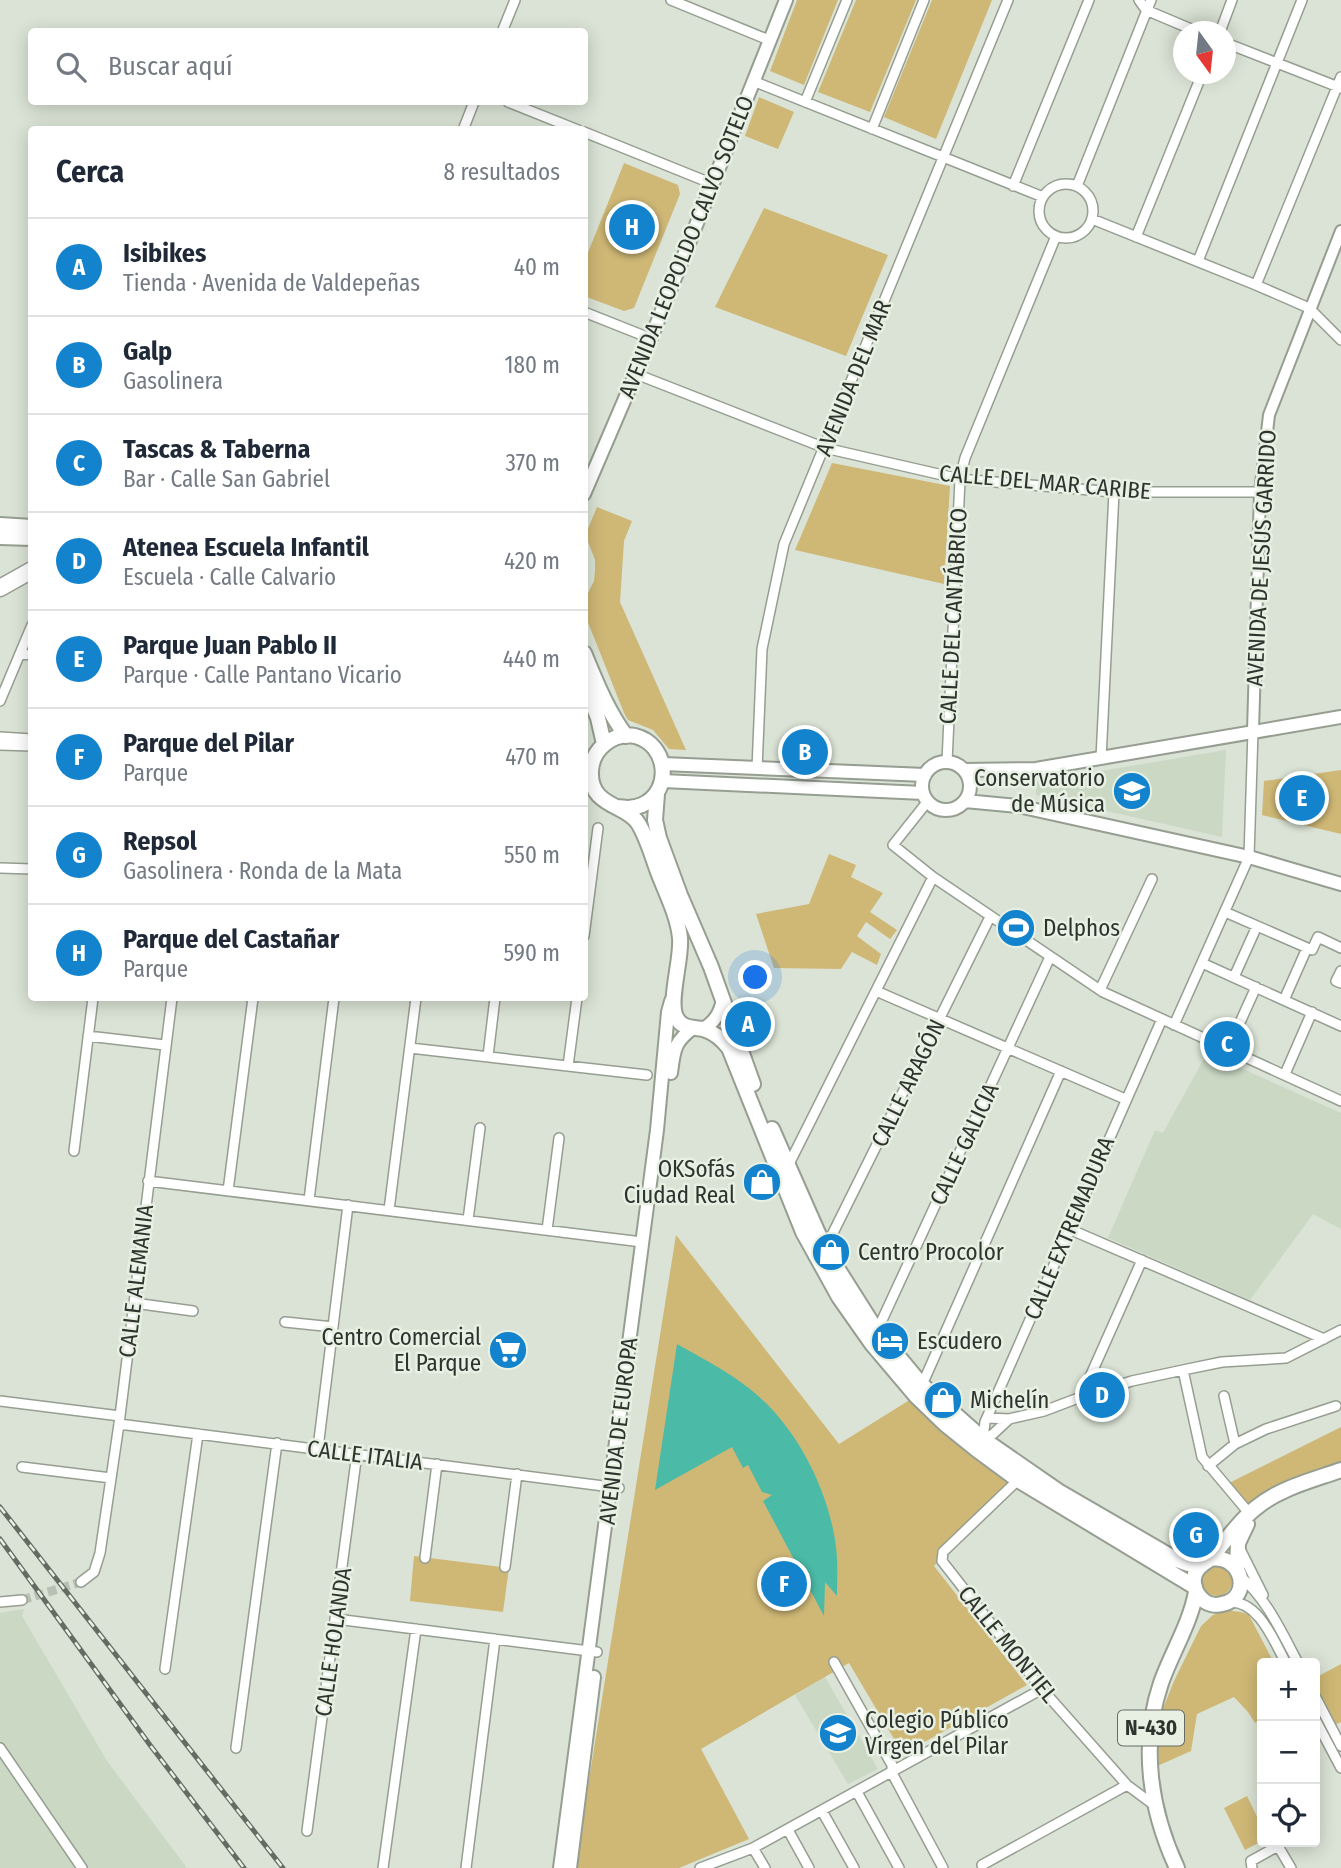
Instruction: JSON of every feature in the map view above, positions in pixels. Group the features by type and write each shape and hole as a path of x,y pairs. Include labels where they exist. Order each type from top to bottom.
{"highway":[{"path":"0,588 28,572"}],"main road":[{"name":"AVENIDA LEOPOLDO CALVO SOTELO","path":"588,467 647,337 780,0"},
{"name":"AVENIDA LEOPOLDO CALVO SOTELO","path":"588,485 636,374 786,0"},
{"path":"0,526 28,527"},
{"path":"0,537 28,538"},
{"path":"588,662 606,705 626,736"},
{"path":"588,693 604,744"},
{"path":"964,771 1036,769 1341,717"},
{"path":"589,757 614,738 626,736 645,740 660,755 663,764 655,820 659,838 756,1091 788,1166 825,1249 877,1331 922,1385 1018,1480 1195,1590 1204,1601 1222,1603"},
{"path":"663,764 925,775"},
{"path":"937,764 956,764 964,771 968,777 969,792 965,801 956,807 942,809 933,806 925,797 922,785 925,775 937,764"},
{"path":"588,774 603,800 637,820 677,923 680,947 674,1014 681,1024 722,1039 729,1048 803,1232 839,1297 872,1344 945,1424 1177,1560 1188,1564 1225,1560 1232,1563 1239,1573"},
{"path":"616,807 630,808 644,804 660,787 925,797"},
{"path":"965,801 1018,806 1249,857 1341,884"},
{"name":"AVENIDA DE EUROPA","path":"615,1487 668,1012 674,994"},
{"name":"AVENIDA DE EUROPA","path":"560,1868 593,1651 674,1051 677,1042 714,1022 723,1000"},
{"name":"N-430","path":"1177,1868 1154,1805 1149,1776 1149,1744 1152,1717 1161,1683 1192,1611 1195,1574 1249,1513 1272,1496 1341,1470"},
{"path":"1238,1543 1247,1524 1262,1509 1341,1477"},
{"name":"N-430","path":"1183,1868 1161,1803 1156,1774 1160,1716 1168,1684 1199,1616 1239,1591 1241,1584 1238,1543"},
{"name":"AVENIDA DE EUROPA","path":"570,1868 593,1651"}],"street":[{"path":"504,28 514,0"},
{"path":"671,0 764,38"},
{"path":"805,102 847,0"},
{"path":"872,129 924,0"},
{"name":"AVENIDA DEL MAR","path":"757,769 762,649 784,544 1008,0"},
{"path":"1013,186 1089,0"},
{"path":"1139,0 1146,10 1173,21"},
{"path":"1077,186 1151,0"},
{"path":"1224,21 1233,0"},
{"path":"1198,261 1302,0"},
{"path":"1236,47 1339,88"},
{"path":"1256,285 1339,88 1341,77"},
{"path":"753,81 1043,197"},
{"path":"1136,237 1198,84"},
{"path":"465,126 473,105"},
{"path":"516,105 568,126"},
{"path":"588,134 708,182"},
{"path":"1067,184 1077,186 1086,192 1091,200 1092,219 1088,228 1080,234 1065,238 1056,236 1044,227 1039,206 1050,189 1067,184"},
{"path":"1092,219 1309,308 1341,340"},
{"name":"AVENIDA DE JESÚS GARRIDO","path":"1253,731 1261,492 1269,415 1341,231"},
{"name":"CALLE DEL CANTÁBRICO","path":"947,762 960,479 965,458 1056,236"},
{"path":"588,314 647,337"},
{"name":"CALLE DEL MAR CARIBE","path":"636,374 825,448 960,479 1114,492 1261,492"},
{"path":"1101,759 1114,492"},
{"path":"0,701 28,635"},
{"path":"20,654 28,655"},
{"path":"1174,1025 1249,857 1253,731"},
{"path":"0,737 28,739"},
{"path":"0,745 28,746"},
{"path":"925,797 893,845 933,877 1100,990 1340,1099"},
{"path":"588,905 598,828"},
{"path":"0,868 28,869"},
{"path":"788,1166 933,877"},
{"path":"1100,990 1152,879"},
{"path":"1225,912 1312,950 1318,937 1341,948"},
{"name":"CALLE ARAGÓN","path":"825,1249 990,917"},
{"path":"1234,977 1257,926"},
{"path":"1284,1000 1307,948"},
{"name":"CALLE GALICIA","path":"877,1331 1049,957"},
{"path":"1202,963 1341,1026"},
{"path":"1341,971 1336,981 1341,983"},
{"path":"1228,1049 1256,987"},
{"path":"876,991 1125,1099"},
{"path":"74,1152 93,1001"},
{"name":"CALLE ALEMANIA","path":"81,1582 94,1572 98,1564 119,1420 172,1001"},
{"path":"228,1191 253,1001"},
{"path":"309,1200 334,1001"},
{"path":"389,1210 416,1001"},
{"path":"488,1056 495,1001"},
{"path":"568,1066 577,1001"},
{"path":"1285,1074 1312,1013"},
{"name":"CALLE EXTREMADURA","path":"979,1444 987,1418 1162,1019"},
{"path":"88,1036 165,1045"},
{"path":"410,1048 647,1075"},
{"path":"922,1385 1061,1071"},
{"path":"468,1220 480,1128"},
{"path":"547,1230 559,1139"},
{"path":"148,1181 642,1242"},
{"path":"317,1448 348,1205"},
{"path":"1069,1228 1324,1339"},
{"path":"1081,1397 1142,1260"},
{"path":"134,1303 193,1311"},
{"path":"285,1322 333,1327"},
{"path":"987,1418 1009,1419 1044,1411 1132,1381 1222,1362 1286,1358 1341,1330"},
{"path":"1183,1370 1202,1457 1249,1513"},
{"path":"1224,1396 1235,1444"},
{"name":"CALLE ITALIA","path":"0,1401 198,1434 615,1487"},
{"path":"1208,1466 1235,1444 1266,1429 1336,1406"},
{"path":"979,1444 1009,1419"},
{"path":"165,1669 198,1434"},
{"path":"236,1748 277,1443"},
{"name":"CALLE HOLANDA","path":"307,1831 357,1454"},
{"path":"425,1558 437,1464"},
{"path":"22,1467 111,1478"},
{"path":"505,1567 517,1474"},
{"name":"CALLE MONTIEL","path":"1018,1480 943,1552 942,1561 1042,1689 1126,1785 1154,1805"},
{"path":"1238,1543 1295,1658"},
{"path":"1239,1573 1273,1615"},
{"path":"0,1602 22,1600"},
{"path":"1222,1603 1242,1603 1263,1619 1283,1658"},
{"path":"336,1619 593,1651"},
{"path":"383,1868 416,1629"},
{"path":"466,1868 495,1639"},
{"path":"834,1662 892,1765 892,1773 942,1867"},
{"path":"700,1868 753,1848 788,1830 1042,1689"},
{"path":"1320,1706 1341,1746"},
{"path":"1318,1721 1334,1735 1341,1769"},
{"path":"0,1748 82,1868"},
{"path":"982,1865 1126,1785"},
{"path":"857,1792 899,1868"},
{"path":"822,1811 854,1868"},
{"path":"788,1830 809,1868"},
{"path":"1252,1868 1251,1861 1278,1846 1291,1868"},
{"path":"753,1848 765,1868"}],"shaded area":[{"path":"797,0 838,0 804,85 770,71"},
{"path":"856,0 916,0 870,112 818,92"},
{"path":"932,0 992,0 936,139 884,117"},
{"path":"759,97 794,112 778,149 745,136"},
{"path":"624,163 678,185 680,194 634,308 624,311 588,298 588,253"},
{"path":"764,208 888,255 846,356 715,307"},
{"path":"832,463 950,486 944,584 795,550"},
{"path":"597,507 632,521 624,541 620,602 686,750 669,749 653,730 628,720 624,713 588,623 588,593 594,581 595,560 588,542 588,529"},
{"name":"Conservatorio de Música","path":"1226,750 1222,837 1036,795 1036,782"},
{"path":"1341,770 1341,834 1262,815 1264,781"},
{"path":"829,854 856,865 851,877 883,893 870,912 897,930 890,939 866,922 857,936 881,954 877,965 852,952 841,969 774,968 756,914 809,904"},
{"path":"1207,1053 1341,1113 1341,1229 1313,1214 1250,1300 1108,1238 1155,1130 1163,1133"},
{"path":"676,1235 839,1444 916,1396 1018,1480 934,1566 1027,1685 903,1754 849,1663 701,1749 749,1839 679,1868 575,1868"},
{"path":"1341,1427 1341,1471 1243,1507 1225,1485"},
{"path":"414,1556 509,1568 503,1612 410,1601"},
{"path":"1217,1566 1228,1570 1232,1581 1228,1592 1217,1596 1206,1592 1202,1581 1206,1570"},
{"path":"24,1609 22,1616 107,1761 187,1868 0,1868 0,1613"},
{"path":"1225,1610 1249,1615 1271,1658 1257,1658 1257,1722 1255,1723 1234,1697 1197,1714 1191,1751 1155,1767 1160,1716 1201,1626 1213,1615"},
{"path":"1341,1664 1341,1722 1335,1725 1320,1695 1320,1675"},
{"name":"Colegio Público Vírgen del Pilar","path":"825,1677 878,1769 848,1784 795,1695"},
{"path":"1247,1796 1257,1817 1257,1844 1245,1850 1224,1808"}],"water":[{"path":"677,1344 750,1389 767,1404 796,1440 808,1460 826,1503 836,1547 837,1596 825,1582 824,1616 763,1501 772,1495 762,1492 748,1465 743,1468 732,1447 655,1490"}],"tunnel":[{"path":"22,1600 81,1582"}],"railway":[{"path":"0,1507 283,1868"},
{"path":"0,1539 150,1745 244,1868"}],"place":[{"name":"Parque del Castañar","path":"632,227"},
{"name":"Galp","path":"805,752"},
{"name":"Conservatorio de Música","path":"1132,791"},
{"name":"Parque Juan Pablo II","path":"1302,798"},
{"name":"Delphos","path":"1016,928"},
{"name":"Isibikes","path":"748,1024"},
{"name":"Tascas & Taberna","path":"1227,1044"},
{"name":"OKSofás Ciudad Real","path":"762,1182"},
{"name":"Centro Procolor","path":"831,1252"},
{"name":"Escudero","path":"890,1341"},
{"name":"Centro Comercial El Parque","path":"508,1350"},
{"name":"Atenea Escuela Infantil","path":"1102,1395"},
{"name":"Michelín","path":"943,1400"},
{"name":"Repsol","path":"1196,1535"},
{"name":"Parque del Pilar","path":"784,1584"},
{"name":"Colegio Público Vírgen del Pilar","path":"838,1733"}]}
